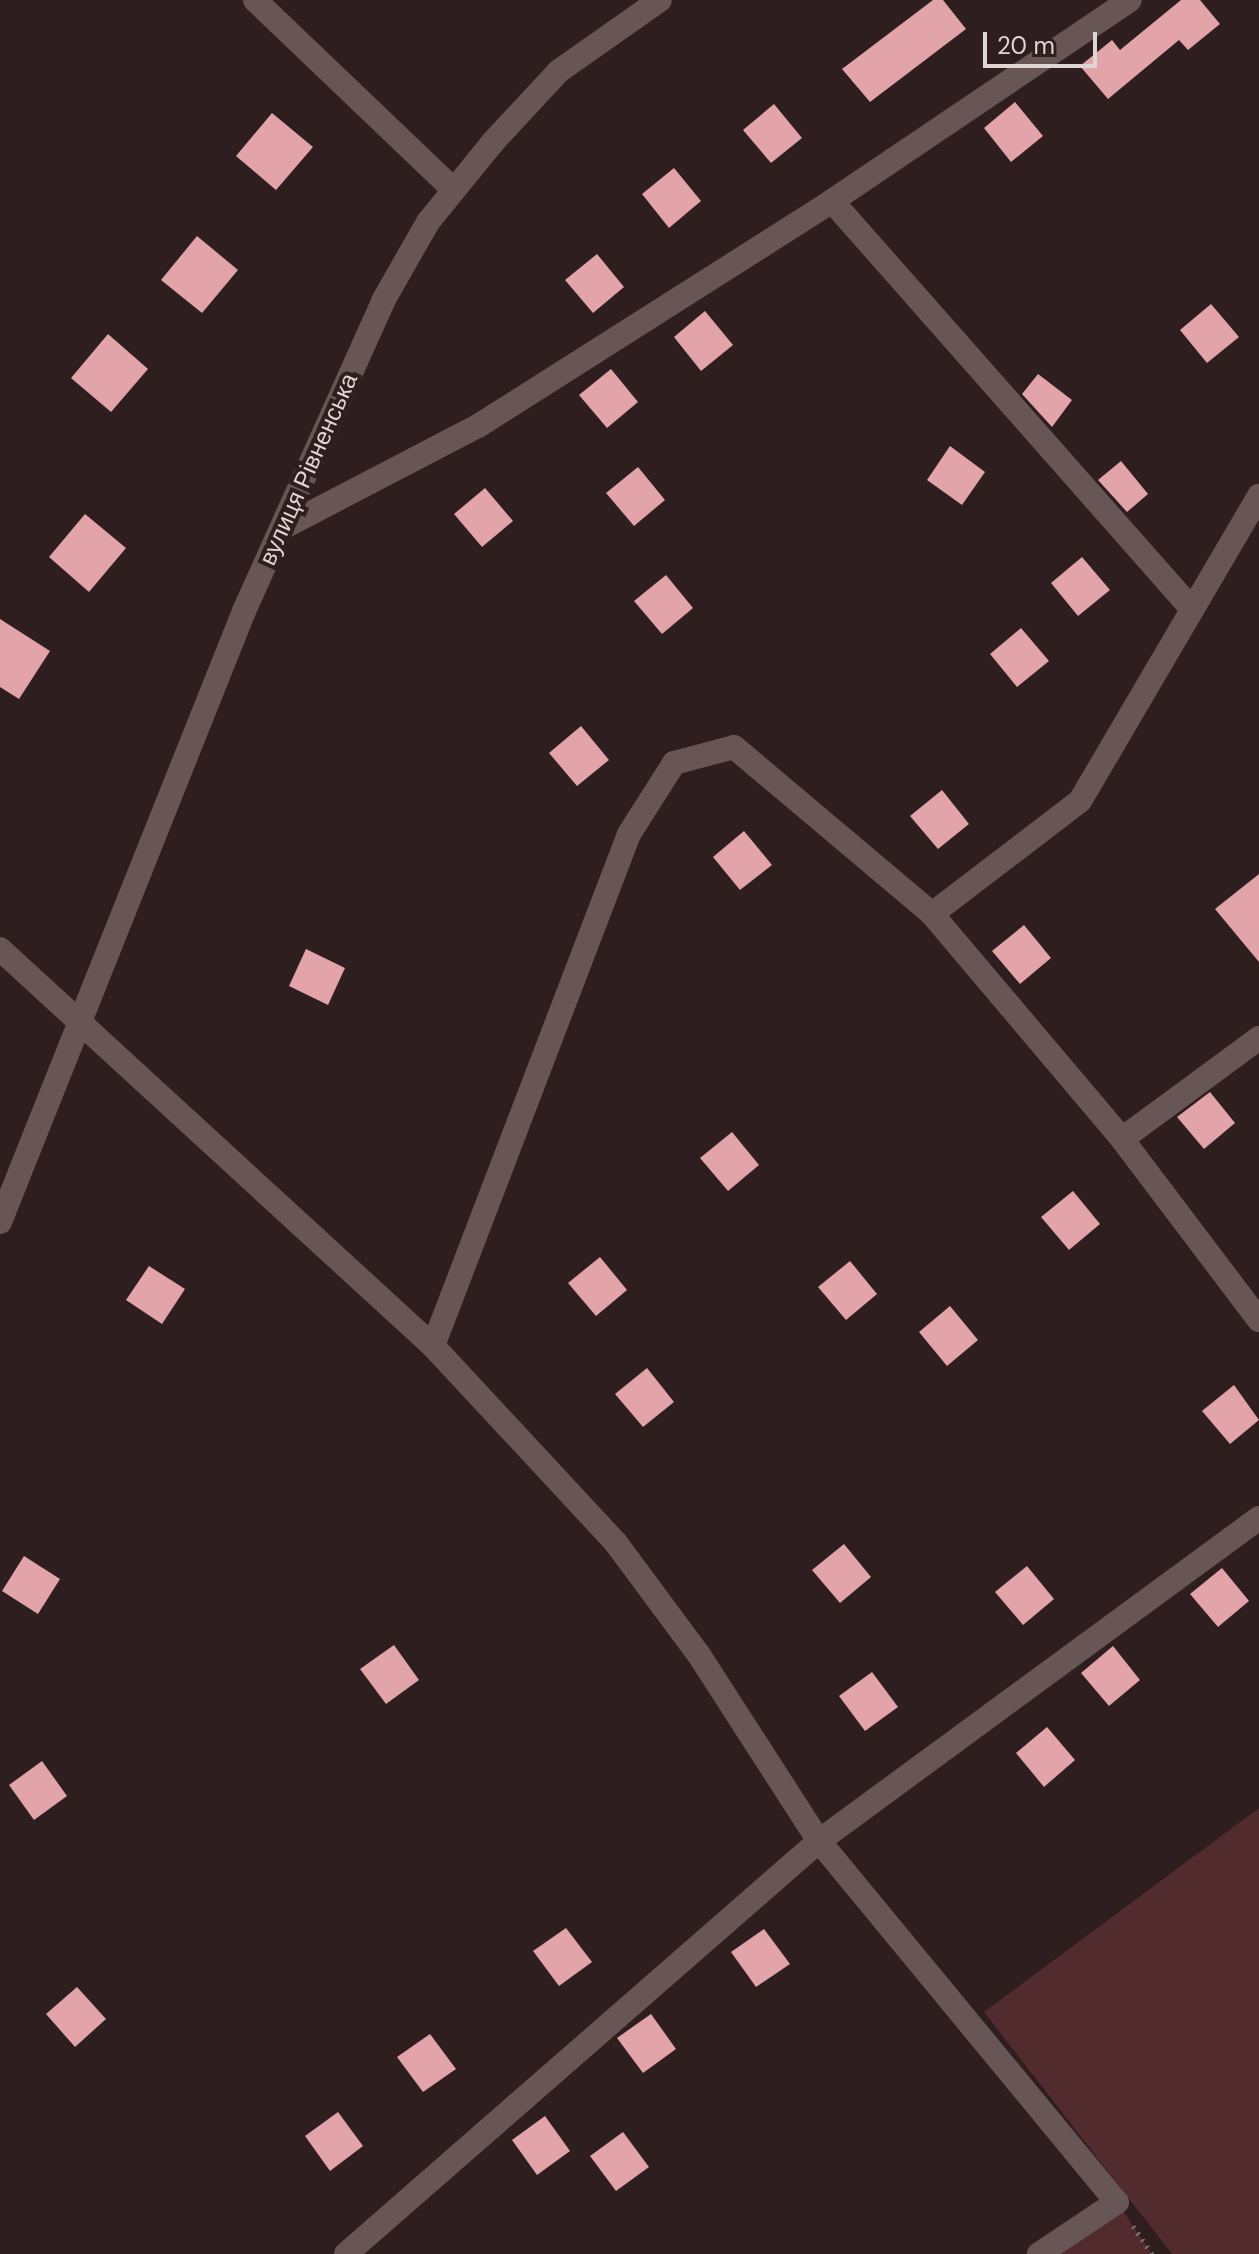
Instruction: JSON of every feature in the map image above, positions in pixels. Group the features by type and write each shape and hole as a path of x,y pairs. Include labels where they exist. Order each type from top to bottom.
{"street":[{"path":"255,0 454,190"},
{"name":"вулиця Рівненська","path":"0,1222 76,1020 282,528 383,301 428,222 559,71 660,0"},
{"path":"282,528 478,426 832,201 1130,0"},
{"path":"832,201 1191,608"},
{"path":"932,914 1080,801 1259,496"},
{"path":"433,1346 629,834 674,763 734,747 932,914 1122,1139 1259,1320"},
{"path":"0,949 433,1346 616,1543 699,1655 819,1841 1117,2202 1039,2254"},
{"path":"1122,1139 1259,1038"},
{"path":"346,2254 819,1841 1259,1518"}],"shaded area":[{"path":"1259,1808 1259,2254 1172,2254 984,2012"},
{"path":"1117,2202 1152,2254 1039,2254"}],"building":[{"path":"933,0 943,0 966,29 870,102 842,69"},
{"path":"1181,0 1200,0 1220,24 1188,50 1179,40 1108,99 1080,66 1112,40 1120,50"},
{"path":"1015,102 1043,136 1011,162 984,128"},
{"path":"774,104 802,138 771,163 743,130"},
{"path":"272,113 313,147 276,190 236,156"},
{"path":"674,168 701,201 669,228 642,194"},
{"path":"197,236 238,270 202,313 161,280"},
{"path":"597,254 624,287 593,313 565,280"},
{"path":"1211,304 1239,337 1207,363 1180,330"},
{"path":"705,311 733,345 701,371 674,337"},
{"path":"108,334 148,369 111,412 71,378"},
{"path":"611,369 638,402 607,428 579,395"},
{"path":"1038,374 1072,400 1052,427 1022,394"},
{"path":"950,446 985,472 962,505 927,480"},
{"path":"1121,461 1148,494 1127,512 1098,480"},
{"path":"638,467 665,500 634,526 606,493"},
{"path":"485,488 513,521 482,547 454,514"},
{"path":"85,514 126,548 89,592 49,557"},
{"path":"1082,557 1110,590 1078,616 1051,583"},
{"path":"666,575 693,608 662,634 634,601"},
{"path":"0,619 50,651 19,699 0,687"},
{"path":"1021,628 1049,661 1017,687 990,654"},
{"path":"581,726 609,760 577,786 549,753"},
{"path":"942,790 969,824 938,849 910,816"},
{"path":"744,831 772,865 740,890 713,857"},
{"path":"1259,874 1259,962 1215,909"},
{"path":"1024,925 1051,958 1020,984 992,951"},
{"path":"306,949 345,968 328,1005 289,986"},
{"path":"1210,1092 1235,1123 1204,1149 1177,1117"},
{"path":"732,1132 759,1165 728,1191 700,1158"},
{"path":"1073,1191 1100,1224 1069,1250 1041,1217"},
{"path":"600,1257 627,1290 596,1316 568,1283"},
{"path":"850,1261 877,1294 846,1320 818,1287"},
{"path":"149,1266 185,1289 162,1324 126,1300"},
{"path":"950,1306 978,1340 947,1366 919,1332"},
{"path":"647,1368 674,1402 643,1427 615,1394"},
{"path":"1234,1385 1259,1420 1230,1444 1202,1411"},
{"path":"844,1544 871,1577 840,1603 812,1570"},
{"path":"24,1556 60,1579 38,1614 2,1591"},
{"path":"1027,1566 1054,1599 1023,1625 995,1592"},
{"path":"1222,1568 1249,1601 1218,1627 1190,1594"},
{"path":"394,1645 419,1680 386,1704 360,1669"},
{"path":"1113,1646 1140,1680 1109,1706 1081,1673"},
{"path":"872,1672 898,1707 865,1731 839,1696"},
{"path":"1047,1727 1075,1760 1044,1787 1016,1753"},
{"path":"42,1761 67,1796 34,1820 9,1785"},
{"path":"566,1928 592,1962 559,1986 533,1951"},
{"path":"764,1929 790,1964 756,1987 731,1952"},
{"path":"77,1987 106,2019 75,2047 46,2014"},
{"path":"651,2014 676,2049 643,2073 617,2038"},
{"path":"430,2034 456,2069 423,2092 397,2057"},
{"path":"338,2112 363,2146 330,2171 305,2136"},
{"path":"545,2116 570,2151 537,2175 512,2140"},
{"path":"623,2132 649,2167 616,2191 590,2156"}]}
